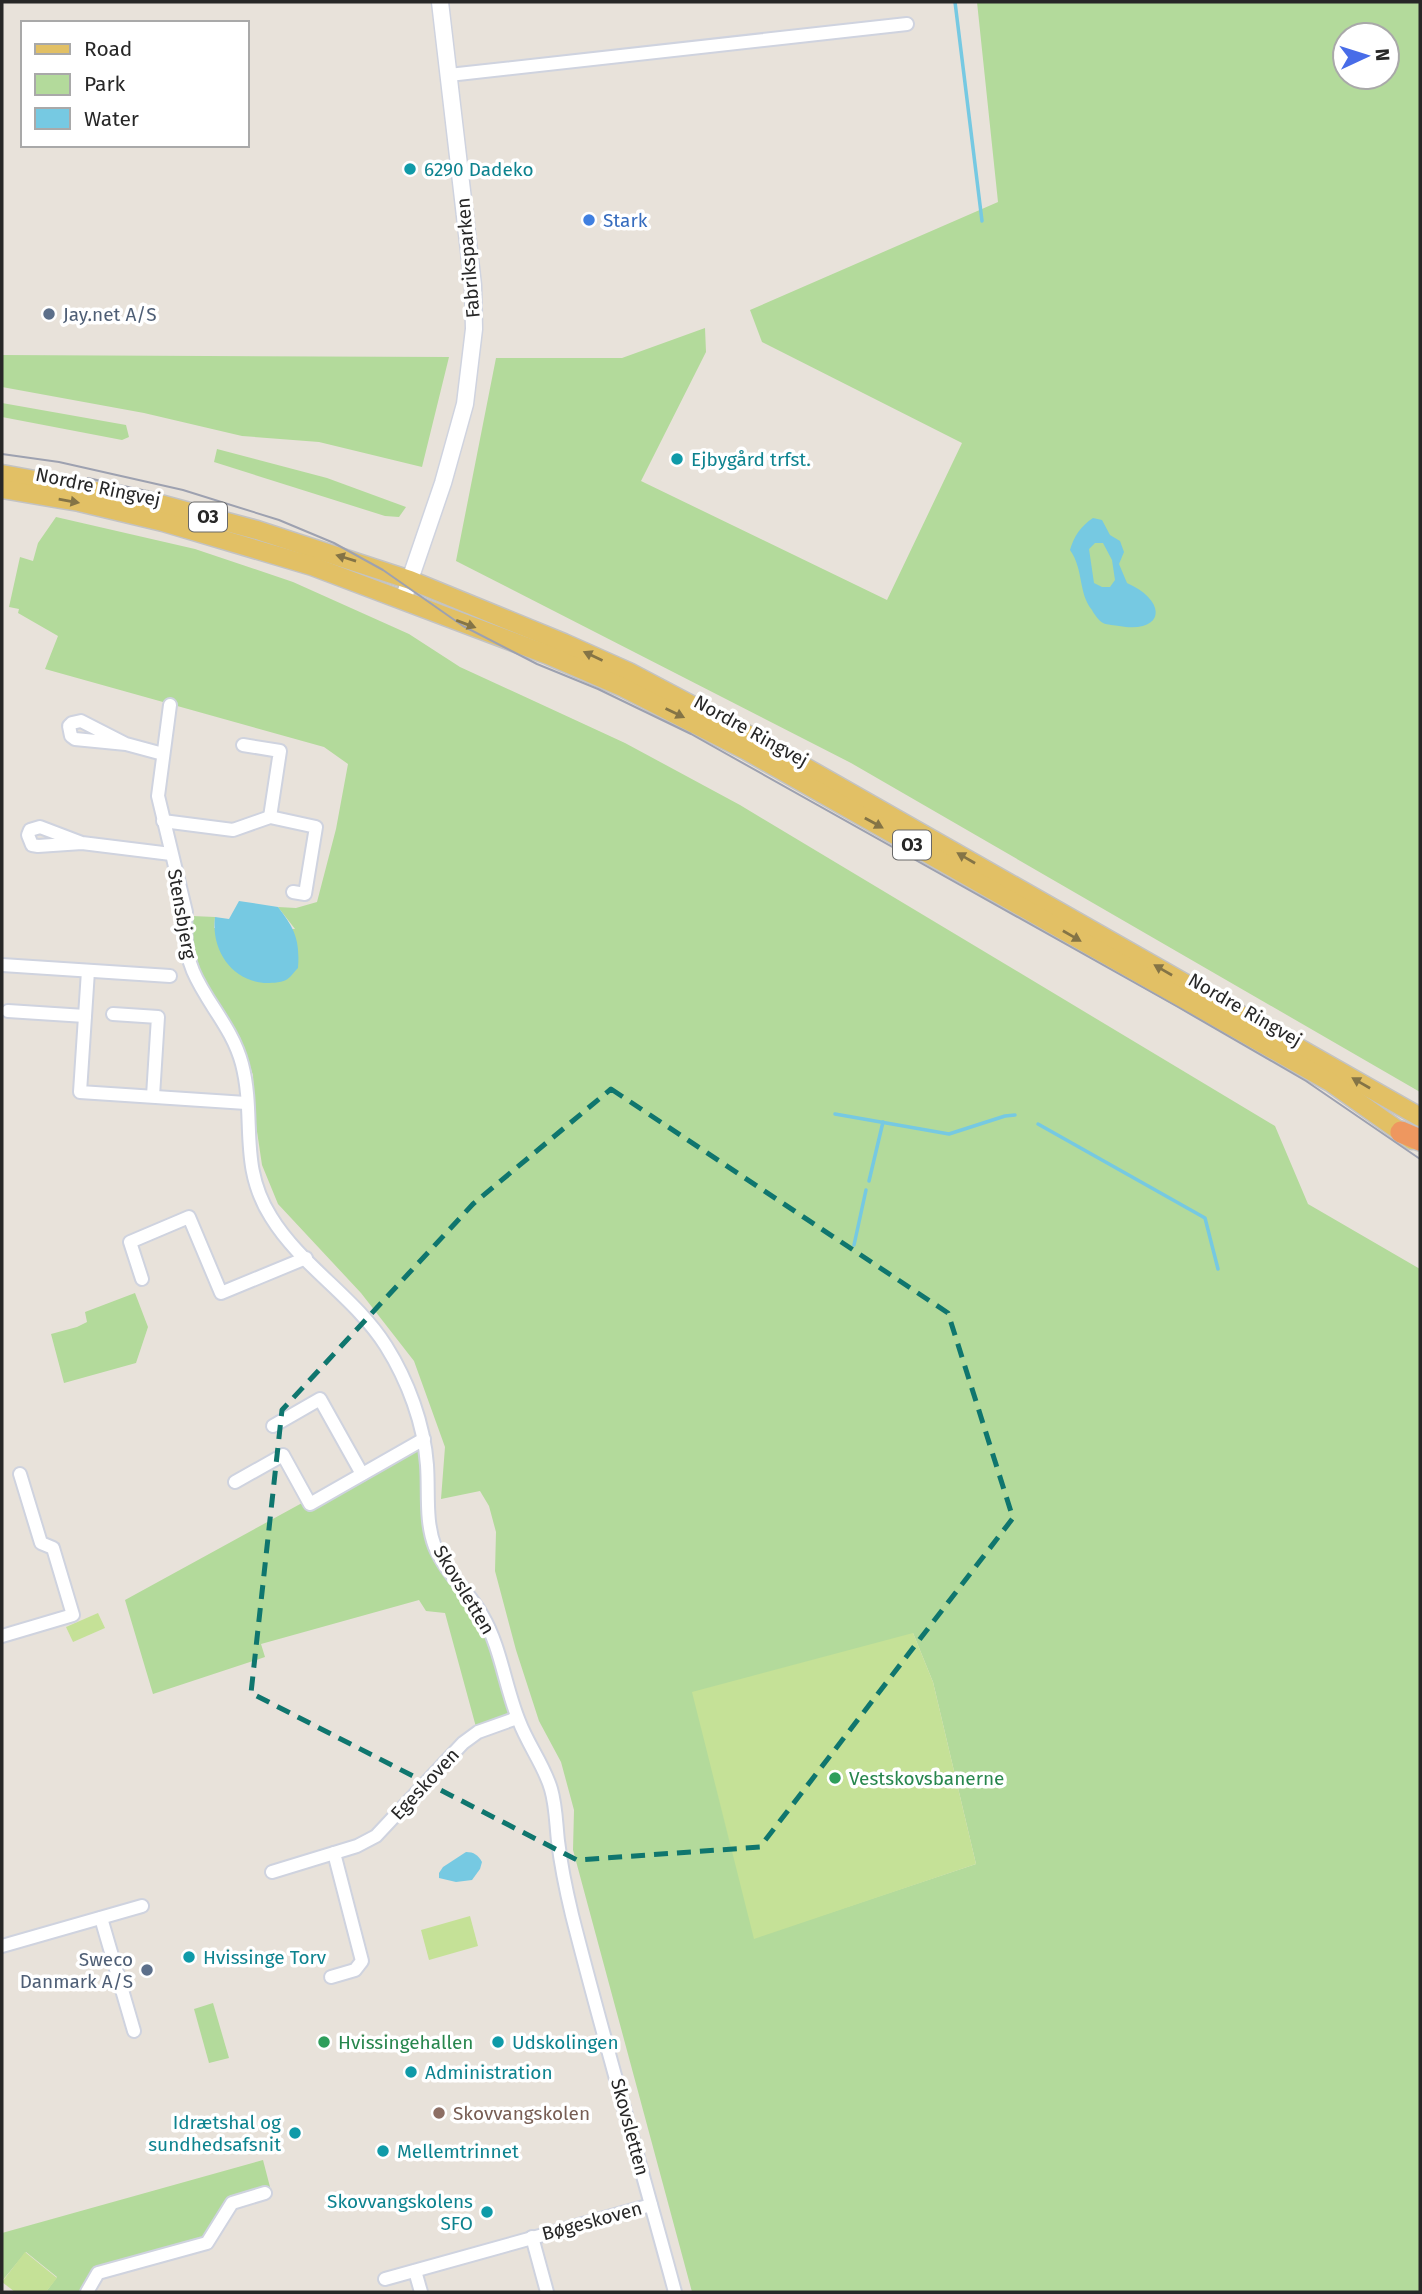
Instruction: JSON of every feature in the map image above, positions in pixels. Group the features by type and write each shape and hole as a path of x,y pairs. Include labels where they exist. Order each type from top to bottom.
{"main road":[{"name":"Nordre Ringvej","path":"2,474 145,500 257,530 410,580 488,610 629,672 754,738 1420,1117"},
{"name":"Nordre Ringvej","path":"2,489 79,502 163,522 312,566 548,655 622,687 700,726 1330,1082 1414,1139"}],"street":[{"name":"Fabriksparken","path":"403,600 456,441 465,404 474,329 473,285 440,2"},
{"path":"449,75 907,24"},
{"name":"Stensbjerg","path":"170,705 158,796 186,912 186,945 194,974"},
{"path":"126,744 163,754"},
{"path":"243,745 281,751 271,817"},
{"path":"163,821 233,830 271,817 316,827 304,894 293,892"},
{"name":"Stensbjerg","path":"82,843 171,855"},
{"path":"2,965 170,976"},
{"path":"88,971 80,1092 246,1103"},
{"name":"Skovsletten","path":"194,974 227,1026 235,1044 245,1079 250,1161 262,1202 284,1235 359,1311 386,1345 411,1396 424,1439 428,1518 435,1547 443,1563 484,1618 494,1640 517,1718 546,1774 552,1792 567,1894 675,2292"},
{"path":"8,1011 85,1016"},
{"path":"113,1014 158,1017 153,1096"},
{"path":"142,1279 130,1242 189,1217 221,1293 306,1258"},
{"path":"273,1426 320,1399 362,1474"},
{"path":"235,1482 283,1455 310,1504 424,1439"},
{"path":"2,1636 73,1615 53,1548 41,1543 20,1474"},
{"name":"Egeskoven","path":"272,1872 357,1846 376,1836 463,1743 478,1732 517,1718"},
{"path":"331,1977 355,1970 362,1961 334,1853"},
{"path":"2,1946 142,1906"},
{"path":"101,1918 134,2031"},
{"path":"87,2292 98,2273 207,2243 232,2203 265,2193"},
{"name":"Bøgeskoven","path":"385,2279 651,2205"},
{"name":"Bøgeskoven","path":"532,2237 547,2292"},
{"path":"415,2271 421,2292"}],"highlighted area":[{"path":"611,1089 948,1313 1013,1518 760,1847 577,1860 251,1693 282,1410 473,1204"}],"green space":[{"path":"977,2 1420,2 1420,1092 851,763 456,561 496,358 622,358 705,328 706,352 641,481 887,600 962,443 762,342 750,310 998,202"},
{"path":"2,355 449,357 422,467 319,442 242,436 144,413 2,387"},
{"path":"2,403 126,425 129,437 122,440 2,417"},
{"path":"217,449 327,478 406,507 399,517 385,516 214,462"},
{"path":"56,517 195,549 293,582 409,634 460,667 625,743 740,805 1275,1126 1308,1204 1420,1269 1420,2292 692,2292 573,1850 574,1810 561,1762 539,1721 495,1571 496,1532 489,1506 480,1491 441,1499 445,1447 414,1361 361,1293 278,1204 262,1165 255,1118 253,1075 240,1037 202,977 191,938 192,916 215,917 214,928 295,929 278,907 296,908 317,902 336,829 348,764 324,747 45,669 58,636 18,613 19,609 9,607 20,557 33,561 38,543","holes":["913,1633 933,1682 976,1864 754,1938"]},
{"path":"135,1293 148,1327 136,1363 64,1383 51,1334 77,1327 87,1322 85,1312"},
{"path":"418,1448 423,1480 423,1528 435,1563 467,1601 485,1630 509,1714 476,1727 445,1613 426,1611 419,1600 261,1644 265,1657 153,1694 125,1600 302,1503 308,1509"},
{"path":"98,1613 105,1628 73,1642 66,1627"},
{"name":"Vestskovsbanerne","path":"913,1633 933,1682 976,1864 754,1939 692,1692"},
{"path":"470,1916 478,1946 429,1960 421,1930"},
{"path":"213,2003 229,2058 209,2063 194,2009"},
{"path":"263,2160 270,2187 232,2196 204,2237 101,2265 81,2292 46,2292 57,2277 26,2252 2,2281 2,2233"},
{"path":"25,2252 57,2278 46,2292 15,2292 2,2282"}],"water":[{"path":"1093,518 1102,520 1110,535 1120,541 1124,552 1119,564 1127,583 1150,598 1156,614 1153,621 1134,627 1105,624 1088,603 1070,550 1078,532","holes":["1095,543 1103,543 1112,560 1115,580 1110,587 1094,583 1089,549"]},
{"path":"239,901 278,907 289,922 297,942 298,968 286,980 269,983 252,981 233,970 220,952 216,941 215,917 229,919"},
{"path":"466,1852 476,1854 482,1862 472,1880 456,1882 439,1878 443,1867"}],"waterway":[{"path":"955,2 982,221"},
{"path":"835,1114 949,1134 1015,1115"},
{"path":"869,1181 883,1122"},
{"path":"1038,1124 1205,1218 1218,1269"},
{"path":"854,1245 866,1190"}],"tram line":[{"path":"2,454 59,462 183,490 279,520 334,543 383,570 463,626 537,664 598,689 691,734 1178,1007 1306,1081 1420,1159"},
{"path":"88,478 146,491"}],"place":[{"name":"6290 Dadeko","path":"410,169"},
{"name":"Stark","path":"589,220"},
{"name":"Jay.net A/S","path":"49,314"},
{"name":"Ejbygård trfst.","path":"677,459"},
{"name":"Vestskovsbanerne","path":"835,1778"},
{"name":"Hvissinge Torv","path":"189,1957"},
{"name":"Sweco Danmark A/S","path":"147,1970"},
{"name":"Hvissingehallen","path":"324,2042"},
{"name":"Udskolingen","path":"498,2042"},
{"name":"Administration","path":"411,2072"},
{"name":"Skovvangskolen","path":"439,2113"},
{"name":"Idrætshal og sundhedsafsnit","path":"295,2133"},
{"name":"Mellemtrinnet","path":"383,2151"},
{"name":"Skovvangskolens SFO","path":"487,2212"}]}
